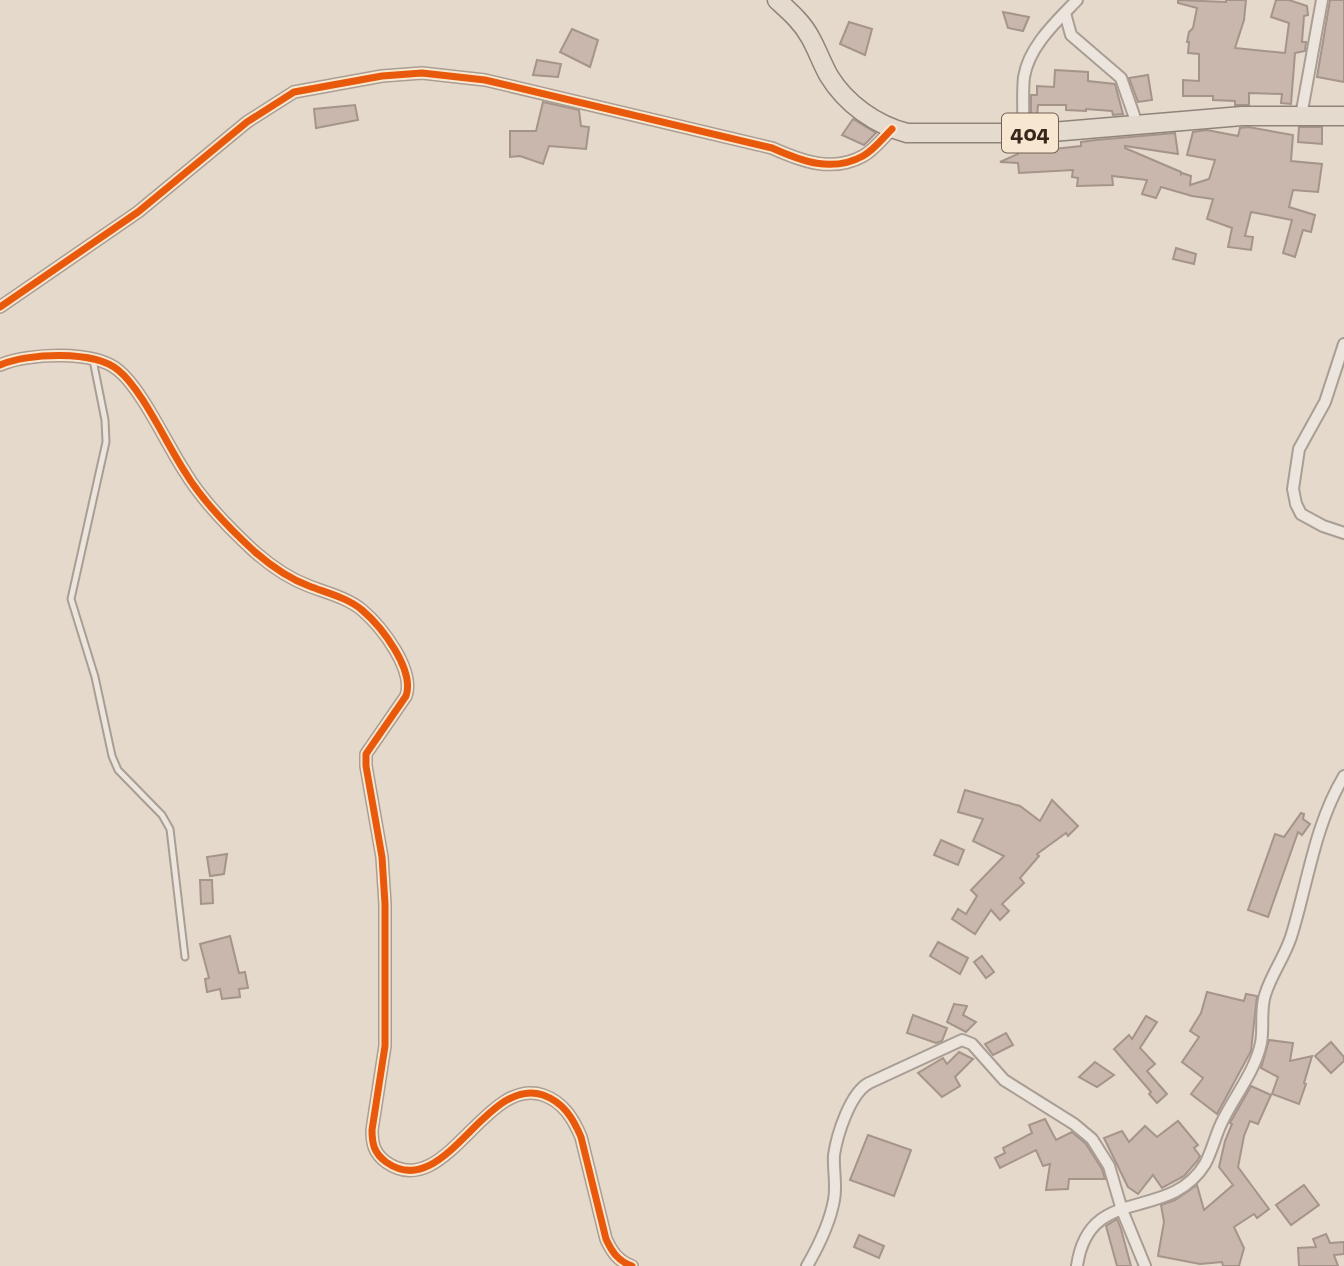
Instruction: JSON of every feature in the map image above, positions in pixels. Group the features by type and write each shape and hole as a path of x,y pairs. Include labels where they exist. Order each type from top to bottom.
{"main road":[{"name":"404","path":"777,0 805,29 839,90 858,108 892,129 907,133 1023,132 1242,116 1344,116"}],"street":[{"path":"1023,132 1024,76 1029,61 1036,47 1077,0"},
{"path":"1301,116 1322,0"},
{"path":"1065,13 1071,35 1121,78 1136,124"},
{"path":"0,307 138,212 247,122 294,92 333,84 422,73 485,80 566,97 772,148 818,164 833,164 865,155 892,129"},
{"path":"1344,344 1325,402 1299,449 1293,489 1301,514 1344,533"},
{"path":"0,365 34,357 92,357 109,363 128,380 187,475 223,520 257,554 285,574 358,607 372,619 396,652 408,677 409,687 406,696 366,754 384,878 385,1046 372,1142 377,1155 391,1166 404,1169 422,1168 437,1162 499,1104 514,1096 526,1092 554,1099 575,1121 582,1137 606,1239 612,1252 620,1261 632,1266"},
{"path":"1077,1266 1081,1247 1090,1227 1098,1220 1181,1190 1204,1166 1220,1126 1261,1042 1260,1023 1264,998 1291,938 1306,875 1329,801 1344,776"},
{"path":"807,1266 834,1202 836,1148 856,1092 869,1083 962,1040 972,1044 1004,1080 1074,1124 1092,1139 1109,1166 1122,1210 1144,1266"}],"lane":[{"path":"92,357 105,420 106,442 71,599 95,677 110,747 118,770 162,816 170,829 185,957"}],"building":[{"path":"1178,0 1246,0 1244,20 1235,48 1285,53 1289,23 1271,17 1276,0 1289,0 1307,6 1308,15 1304,16 1302,42 1306,42 1305,51 1295,53 1291,104 1281,103 1282,94 1249,93 1249,105 1213,100 1213,96 1183,96 1183,80 1199,81 1199,54 1188,53 1187,42 1197,8 1178,3"},
{"path":"1330,0 1344,0 1344,82 1317,77"},
{"path":"1003,12 1029,17 1023,31 1008,28"},
{"path":"849,22 872,29 865,55 840,44"},
{"path":"572,29 598,40 590,67 560,52"},
{"path":"537,60 561,64 558,77 533,75"},
{"path":"1055,70 1088,72 1088,81 1115,84 1123,114 1113,115 1112,111 1086,109 1066,110 1066,105 1038,105 1037,116 1031,116 1031,95 1037,95 1037,86 1054,87"},
{"path":"1148,75 1152,100 1138,102 1129,78"},
{"path":"543,102 579,110 581,126 589,127 586,149 549,146 543,164 520,156 510,157 510,131 536,131"},
{"path":"355,105 358,120 316,128 314,109"},
{"path":"853,119 876,133 864,145 842,135"},
{"path":"1299,127 1322,127 1322,144 1298,142"},
{"path":"1240,128 1293,135 1291,161 1322,164 1318,192 1293,190 1289,207 1315,215 1311,232 1303,230 1295,257 1283,253 1292,220 1251,212 1245,236 1253,237 1251,250 1228,247 1232,228 1207,219 1213,199 1161,187 1156,198 1142,194 1147,180 1112,176 1113,185 1077,186 1078,178 1072,177 1073,170 1019,173 1018,163 1000,162 1018,154 1018,150 1044,148 1053,144 1054,149 1081,146 1081,142 1096,140 1175,133 1178,154 1125,148 1191,176 1190,185 1209,179 1215,160 1187,155 1193,132 1207,130 1238,136"},
{"path":"1176,248 1196,254 1194,264 1173,259"},
{"path":"965,790 1020,806 1040,821 1052,800 1078,826 1068,836 1066,833 1037,854 1039,856 1020,878 1024,883 1002,904 1009,911 1000,920 991,910 975,934 952,919 958,909 966,914 977,896 971,890 1004,856 973,841 983,819 958,812"},
{"path":"1301,813 1304,814 1303,819 1310,824 1302,835 1298,832 1268,917 1248,910 1275,834 1284,837"},
{"path":"941,840 964,850 958,865 934,855"},
{"path":"227,854 224,874 210,876 207,857"},
{"path":"200,880 212,880 213,903 201,904"},
{"path":"230,936 239,973 245,972 248,988 239,989 240,997 222,999 220,989 207,992 205,979 209,978 200,944"},
{"path":"938,942 968,958 960,974 930,956"},
{"path":"982,956 994,972 986,978 974,962"},
{"path":"1207,992 1244,1001 1246,994 1257,996 1251,1051 1217,1114 1191,1094 1203,1078 1182,1062 1199,1037 1190,1031 1201,1013"},
{"path":"954,1004 967,1006 963,1015 976,1022 966,1032 947,1022"},
{"path":"913,1015 947,1028 942,1041 936,1043 907,1033"},
{"path":"1146,1016 1157,1022 1140,1048 1155,1064 1147,1071 1167,1094 1157,1103 1149,1094 1151,1092 1114,1049 1129,1035 1132,1039"},
{"path":"1006,1033 1013,1045 993,1055 985,1044"},
{"path":"1269,1040 1293,1043 1290,1061 1312,1056 1299,1104 1272,1094 1278,1077 1261,1068"},
{"path":"1331,1042 1344,1057 1344,1061 1331,1073 1315,1056"},
{"path":"959,1052 973,1059 955,1077 960,1086 942,1097 918,1073 943,1058 947,1064"},
{"path":"1095,1062 1114,1075 1097,1087 1079,1077"},
{"path":"1251,1086 1271,1095 1258,1124 1250,1121 1238,1167 1269,1209 1257,1218 1254,1214 1234,1227 1244,1248 1239,1266 1223,1266 1222,1262 1200,1264 1158,1256 1164,1222 1161,1205 1175,1200 1197,1185 1204,1210 1233,1185 1219,1167 1232,1124 1230,1123"},
{"path":"1045,1119 1056,1140 1072,1132 1086,1144 1102,1169 1105,1179 1069,1179 1068,1189 1046,1190 1050,1164 1043,1166 1036,1150 1000,1168 995,1158 1005,1153 1003,1148 1032,1133 1029,1125"},
{"path":"1178,1121 1198,1145 1194,1148 1200,1156 1198,1160 1184,1176 1162,1188 1153,1175 1138,1194 1128,1187 1104,1138 1122,1131 1129,1142 1145,1126 1157,1137"},
{"path":"868,1135 911,1150 894,1196 850,1180"},
{"path":"1304,1185 1319,1205 1291,1225 1276,1205"},
{"path":"1117,1219 1131,1266 1117,1266 1106,1226"},
{"path":"1326,1234 1330,1243 1344,1242 1344,1254 1334,1255 1338,1266 1299,1266 1298,1248 1316,1247 1313,1239"},
{"path":"859,1235 884,1246 879,1258 854,1247"}],"cycle path":[{"path":"0,307 138,212 247,122 294,92 382,76 422,73 485,80 772,148 805,161 828,164 840,164 863,156 892,129"},
{"path":"0,365 43,356 78,356 93,359 118,370 136,390 192,483 236,534 261,557 288,576 356,606 387,638 401,662 408,686 406,696 366,754 382,857 385,904 385,1046 372,1130 375,1148 386,1162 407,1170 427,1166 446,1154 502,1103 522,1094 550,1098 575,1123 581,1137 608,1244 619,1259 632,1266"}]}
